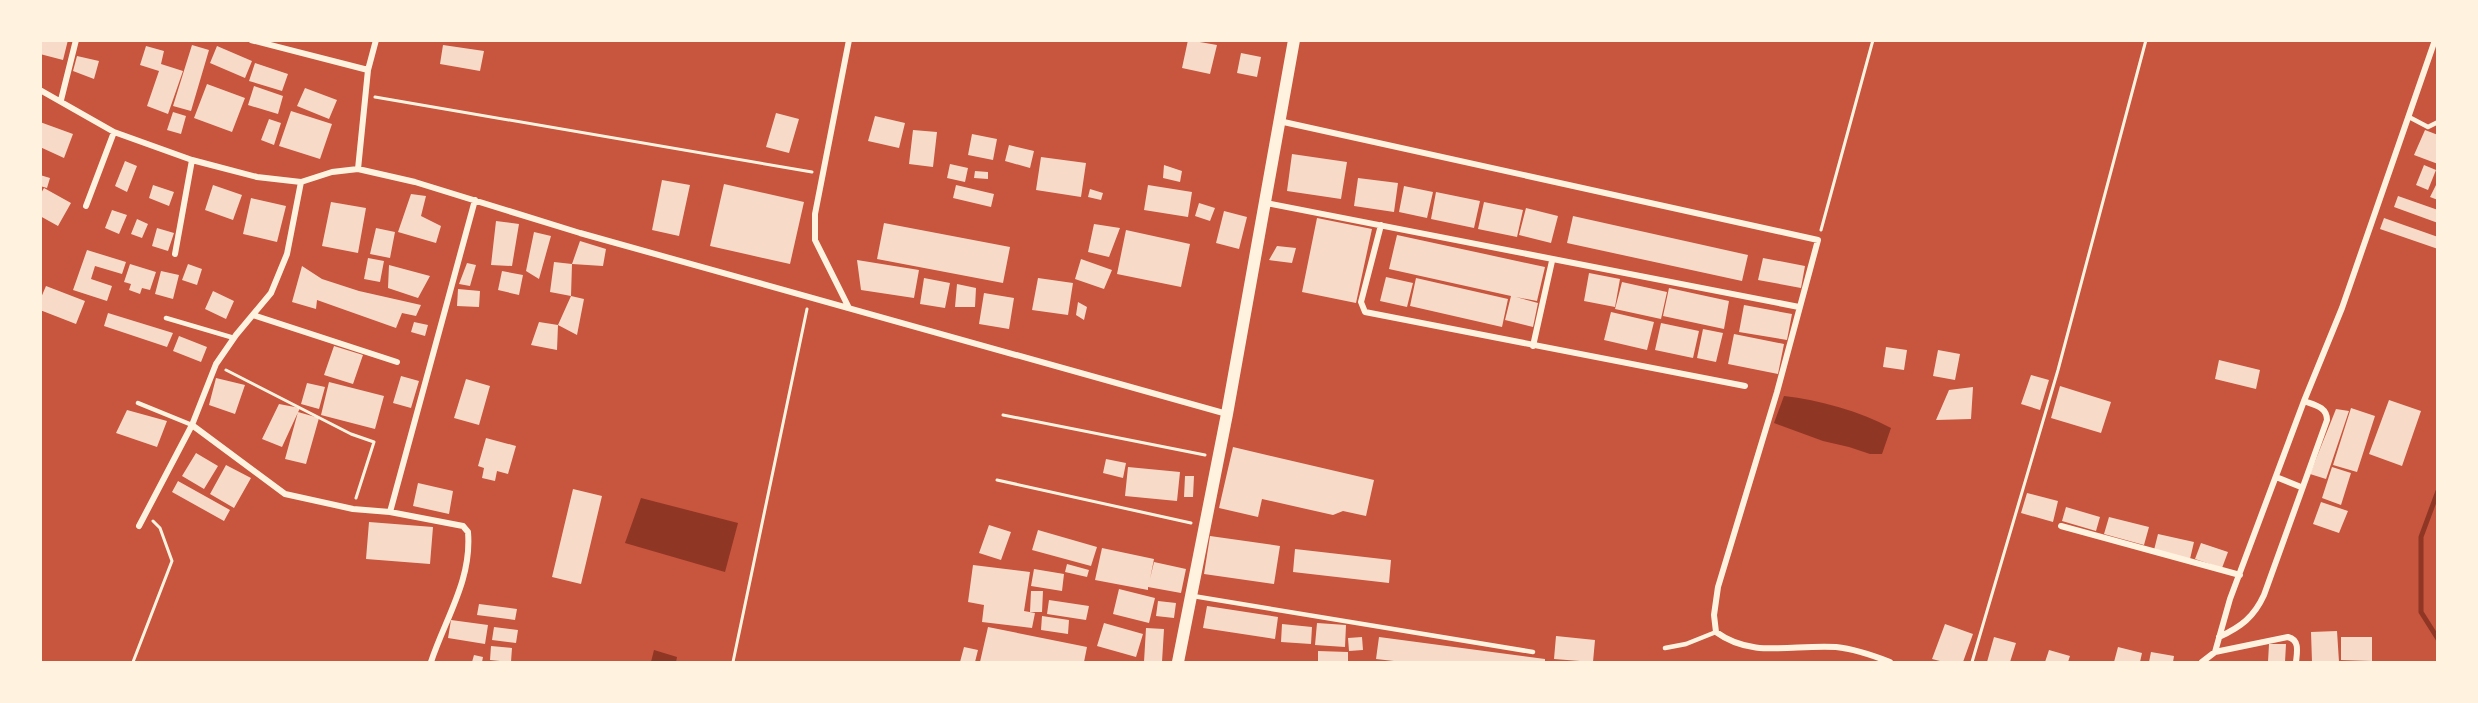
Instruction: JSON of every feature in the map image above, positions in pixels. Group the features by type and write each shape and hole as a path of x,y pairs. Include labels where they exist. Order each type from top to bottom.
{"main road":[{"path":"1178,663 1227,414 1294,40"}],"street":[{"path":"61,100 76,40"},
{"path":"251,40 368,70"},
{"path":"358,169 368,70 376,40"},
{"path":"849,40 816,214 816,240 849,308"},
{"path":"2206,661 2215,652 2240,575 2304,401 2342,308 2436,40"},
{"path":"40,90 114,132 192,160 257,177 301,182 332,172 358,169 415,182 580,233 1227,414"},
{"path":"1279,121 1818,240 1776,392 1718,586 1714,615 1716,632 1728,641 1749,648 1836,647 1863,652 1890,663"},
{"path":"86,206 114,132"},
{"path":"175,254 192,160"},
{"path":"139,526 192,425 216,364 271,293 287,254 301,182"},
{"path":"390,512 475,200"},
{"path":"1266,203 1799,308"},
{"path":"1381,225 1361,302 1365,312 1744,386"},
{"path":"1533,346 1552,261"},
{"path":"253,315 398,362"},
{"path":"2219,637 2243,624 2259,607 2327,420 2327,414 2322,408 2304,401"},
{"path":"192,425 285,494 353,509 390,512 463,526 468,532 469,555 458,599 431,663"},
{"path":"2276,477 2301,488"},
{"path":"2061,526 2240,575"},
{"path":"2215,652 2288,637 2295,639 2297,643 2296,663"}],"lane":[{"path":"2409,117 2428,127 2438,122"},
{"path":"166,318 234,338"},
{"path":"138,403 192,425"},
{"path":"1191,595 1533,652"},
{"path":"1665,648 1686,644 1716,632"}],"path":[{"path":"1818,240 1873,40"},
{"path":"1972,663 2058,370 2146,40"},
{"path":"366,95 823,174"},
{"path":"733,663 809,296"},
{"path":"216,364 351,434 374,442 353,509"},
{"path":"1003,415 1218,457"},
{"path":"997,480 1205,526"},
{"path":"133,663 172,561 160,528 145,515"}],"shaded area":[{"path":"1784,396 1839,407 1891,428 1882,454 1870,454 1823,441 1774,423"},
{"path":"641,498 738,523 725,572 625,543"},
{"path":"654,650 677,657 676,662 651,662"}],"building":[{"path":"40,40 68,40 63,60 40,54"},
{"path":"1188,40 1217,45 1210,74 1182,68"},
{"path":"192,45 209,50 191,111 173,106"},
{"path":"443,45 484,51 480,71 440,64"},
{"path":"146,46 164,51 161,64 183,71 168,114 147,106 159,71 140,65"},
{"path":"217,46 252,61 245,78 210,63"},
{"path":"1241,53 1261,57 1257,77 1237,73"},
{"path":"77,56 99,61 94,79 73,71"},
{"path":"255,63 288,74 282,91 249,81"},
{"path":"207,84 245,98 232,132 194,118"},
{"path":"254,86 283,96 278,114 248,105"},
{"path":"305,88 337,100 329,119 297,106"},
{"path":"291,111 332,124 320,159 279,146"},
{"path":"173,112 186,116 181,134 167,130"},
{"path":"776,113 799,119 789,153 766,147"},
{"path":"875,116 905,123 899,148 868,141"},
{"path":"269,119 281,123 274,145 261,140"},
{"path":"40,122 73,134 64,158 40,147"},
{"path":"913,130 937,132 933,167 909,164"},
{"path":"2425,130 2438,135 2438,164 2414,155"},
{"path":"972,134 997,139 993,160 968,155"},
{"path":"1009,145 1034,151 1030,168 1005,161"},
{"path":"1292,154 1347,162 1341,199 1287,191"},
{"path":"1041,157 1086,163 1081,197 1036,190"},
{"path":"125,161 137,166 127,192 115,186"},
{"path":"950,164 968,168 965,182 947,178"},
{"path":"1164,165 1182,171 1180,182 1163,178"},
{"path":"2424,165 2436,170 2428,190 2416,185"},
{"path":"975,171 988,172 988,179 974,178"},
{"path":"40,175 50,178 47,188 40,186"},
{"path":"1358,178 1398,183 1394,212 1354,206"},
{"path":"662,180 690,185 679,236 652,230"},
{"path":"2438,181 2438,200 2430,197"},
{"path":"724,184 804,202 790,264 710,246"},
{"path":"153,185 174,192 169,206 149,198"},
{"path":"213,185 242,195 233,220 205,210"},
{"path":"956,185 994,194 991,207 953,198"},
{"path":"1148,185 1192,192 1188,217 1144,210"},
{"path":"1404,186 1433,192 1427,218 1399,212"},
{"path":"44,188 71,203 58,226 40,216 40,195"},
{"path":"1090,189 1103,193 1101,200 1088,197"},
{"path":"1436,192 1480,201 1474,228 1431,219"},
{"path":"411,194 426,196 421,216 441,226 436,243 398,232"},
{"path":"2398,196 2438,210 2438,223 2394,207"},
{"path":"251,198 286,206 277,242 243,234"},
{"path":"331,202 366,208 358,253 322,246"},
{"path":"1484,202 1523,210 1517,237 1478,229"},
{"path":"1199,203 1215,208 1210,221 1195,216"},
{"path":"1526,208 1558,216 1551,243 1519,235"},
{"path":"112,210 127,215 119,234 105,228"},
{"path":"1224,211 1247,217 1239,249 1216,243"},
{"path":"1573,216 1748,255 1742,281 1567,243"},
{"path":"1317,218 1372,229 1356,303 1302,292"},
{"path":"2384,218 2438,237 2438,249 2380,229"},
{"path":"137,219 148,224 142,238 131,234"},
{"path":"496,221 519,224 512,266 491,265"},
{"path":"884,223 1010,247 1003,283 877,259"},
{"path":"1094,224 1120,228 1109,257 1088,252"},
{"path":"157,228 174,233 168,251 152,246"},
{"path":"376,228 395,232 390,258 370,254"},
{"path":"1126,230 1190,244 1181,287 1117,274"},
{"path":"534,232 551,236 539,279 526,271"},
{"path":"1397,235 1545,267 1537,301 1516,297 1538,303 1533,327 1505,320 1511,296 1389,269"},
{"path":"580,241 606,249 603,266 572,264"},
{"path":"1277,246 1296,248 1292,263 1269,260"},
{"path":"87,250 126,262 122,274 95,266 91,279 112,286 107,301 73,290"},
{"path":"368,258 384,261 380,282 364,279"},
{"path":"1763,258 1805,266 1801,288 1758,280"},
{"path":"1081,259 1112,270 1104,289 1075,279"},
{"path":"857,260 919,270 914,298 861,290"},
{"path":"554,262 572,264 571,296 550,292"},
{"path":"467,263 476,265 470,286 459,284"},
{"path":"130,264 156,272 150,290 142,288 140,294 129,290 131,284 124,282"},
{"path":"188,264 202,269 197,285 182,280"},
{"path":"389,265 430,276 418,298 388,288"},
{"path":"302,266 322,279 359,291 421,305 416,316 402,313 396,328 317,300 316,309 292,302"},
{"path":"161,271 179,275 173,299 155,294"},
{"path":"502,271 523,275 519,295 498,290"},
{"path":"1589,273 1620,279 1615,307 1584,301"},
{"path":"1386,277 1413,283 1407,307 1380,301"},
{"path":"924,278 950,283 945,308 920,304"},
{"path":"1038,278 1073,283 1068,315 1032,310"},
{"path":"1416,278 1508,299 1502,327 1410,306"},
{"path":"1622,282 1667,292 1661,319 1615,309"},
{"path":"957,284 976,288 975,307 955,307"},
{"path":"46,286 85,301 76,324 40,310 40,300"},
{"path":"1669,288 1729,301 1724,329 1663,316"},
{"path":"458,289 480,291 479,307 457,306"},
{"path":"213,291 234,301 226,319 205,309"},
{"path":"984,293 1014,298 1009,329 979,324"},
{"path":"571,296 584,299 577,335 558,325"},
{"path":"1078,302 1087,307 1084,320 1076,315"},
{"path":"1744,305 1792,314 1787,340 1739,332"},
{"path":"1611,312 1654,322 1647,350 1604,340"},
{"path":"108,313 173,333 167,347 104,326"},
{"path":"414,322 428,325 425,336 411,332"},
{"path":"539,322 558,325 557,350 531,345"},
{"path":"1661,323 1699,331 1693,358 1655,350"},
{"path":"1703,329 1723,333 1716,362 1697,358"},
{"path":"1734,334 1784,344 1778,374 1728,364"},
{"path":"179,336 207,347 201,362 173,351"},
{"path":"334,346 363,355 353,384 324,375"},
{"path":"1886,347 1907,350 1904,370 1883,367"},
{"path":"1938,350 1960,354 1955,380 1933,376"},
{"path":"2219,360 2260,370 2256,389 2215,379"},
{"path":"2031,375 2049,380 2040,410 2021,404"},
{"path":"401,376 419,381 411,408 393,403"},
{"path":"216,378 245,385 235,414 209,405"},
{"path":"466,379 490,386 479,425 454,418"},
{"path":"329,382 384,396 375,429 321,415"},
{"path":"307,383 325,387 319,409 301,404"},
{"path":"2060,386 2111,402 2101,433 2051,418"},
{"path":"1973,387 1971,419 1936,420 1949,390"},
{"path":"2389,400 2421,411 2402,466 2369,454"},
{"path":"279,404 300,408 282,447 262,439"},
{"path":"2351,408 2375,416 2357,472 2333,465"},
{"path":"2336,409 2349,411 2326,479 2310,474"},
{"path":"127,410 167,421 157,447 116,433"},
{"path":"298,412 319,418 306,464 285,459"},
{"path":"486,438 516,446 508,474 497,471 495,481 482,478 484,468 478,466"},
{"path":"1233,447 1374,480 1366,516 1343,511 1333,515 1262,499 1258,517 1219,508"},
{"path":"196,453 218,466 204,489 182,476"},
{"path":"1106,459 1126,463 1123,478 1103,473"},
{"path":"226,465 251,478 234,508 210,494"},
{"path":"1128,467 1180,472 1177,501 1125,496"},
{"path":"2332,467 2351,473 2341,505 2322,498"},
{"path":"1185,476 1194,476 1193,497 1184,497"},
{"path":"178,481 230,510 224,521 172,492"},
{"path":"418,483 453,491 449,514 413,506"},
{"path":"573,489 602,496 581,584 552,577"},
{"path":"2027,493 2058,501 2053,522 2021,513"},
{"path":"2321,502 2348,511 2339,533 2313,524"},
{"path":"2066,507 2100,517 2096,531 2062,521"},
{"path":"2109,517 2149,527 2144,545 2104,534"},
{"path":"369,522 433,527 430,564 366,559"},
{"path":"989,525 1011,532 1001,560 979,553"},
{"path":"1038,530 1097,547 1091,566 1032,550"},
{"path":"2158,534 2194,542 2190,559 2154,550"},
{"path":"1210,536 1280,546 1274,584 1204,574"},
{"path":"2201,543 2228,552 2222,568 2195,559"},
{"path":"1102,548 1154,559 1150,579 1154,562 1186,569 1181,593 1148,587 1148,590 1095,580"},
{"path":"1295,549 1391,560 1389,583 1293,572"},
{"path":"1067,564 1089,570 1087,577 1065,572"},
{"path":"973,565 1030,572 1024,611 1035,613 1032,628 982,622 984,605 968,602"},
{"path":"1034,569 1064,574 1062,591 1031,586"},
{"path":"1119,589 1155,598 1149,623 1113,614"},
{"path":"1031,591 1043,591 1042,612 1030,612"},
{"path":"1049,600 1089,606 1086,620 1047,614"},
{"path":"1158,601 1176,603 1174,618 1156,616"},
{"path":"479,604 517,609 515,620 477,615"},
{"path":"1207,606 1278,617 1275,639 1203,628"},
{"path":"1042,616 1069,620 1068,634 1041,630"},
{"path":"451,620 488,625 485,644 448,638"},
{"path":"1104,623 1143,634 1136,657 1097,646"},
{"path":"1317,623 1346,625 1345,647 1315,645"},
{"path":"1282,624 1312,627 1311,644 1281,642"},
{"path":"1945,624 1973,634 1963,662 1944,662 1932,659"},
{"path":"494,627 518,630 516,643 492,640"},
{"path":"988,627 1087,647 1084,662 980,662"},
{"path":"1146,628 1164,629 1162,662 1144,662"},
{"path":"2337,631 2339,662 2312,662 2311,632"},
{"path":"1556,636 1595,640 1593,662 1554,659"},
{"path":"1362,637 1363,650 1349,651 1348,638"},
{"path":"1379,637 1545,659 1545,662 1403,662 1376,659"},
{"path":"1994,637 2016,643 2010,662 1987,662"},
{"path":"2341,637 2372,637 2372,661 2341,660"},
{"path":"2269,644 2286,644 2285,662 2268,662"},
{"path":"491,646 512,648 511,662 490,660"},
{"path":"964,647 978,650 975,662 960,662"},
{"path":"2118,647 2142,653 2140,662 2114,662"},
{"path":"2049,650 2070,656 2068,662 2045,662"},
{"path":"1318,651 1348,652 1348,662 1318,662"},
{"path":"2151,652 2174,656 2173,662 2149,662"},
{"path":"474,655 483,657 482,662 472,662"}],"waterway":[{"path":"2438,491 2421,537 2421,612 2438,639"}]}
